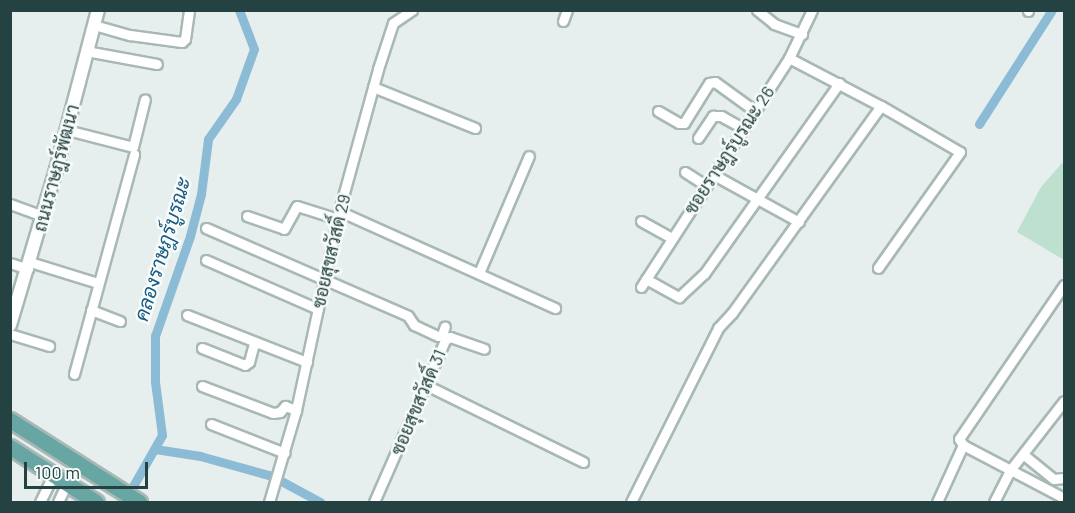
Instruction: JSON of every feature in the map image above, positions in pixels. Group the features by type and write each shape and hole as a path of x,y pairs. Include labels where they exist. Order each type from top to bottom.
{"main road":[{"path":"10,420 139,502"},
{"path":"10,447 96,502"}],"street":[{"name":"ถนนราษฎร์พัฒนา","path":"10,326 13,309 29,265 67,130 98,10"},
{"path":"94,25 130,35 182,42 185,39 189,10"},
{"name":"ซอยสุขสวัสดิ์ 29","path":"269,502 296,410 339,215 373,87 393,23 412,10"},
{"path":"563,21 567,10"},
{"path":"757,10 774,24 802,33"},
{"name":"ซอยราษฎร์บูรณะ 26","path":"756,200 704,274 682,295 676,296 644,283 705,185 714,175 789,58 812,10"},
{"path":"86,51 157,64"},
{"path":"789,58 882,106 960,153 878,268"},
{"path":"658,111 679,123 684,123 709,83 715,82 755,111"},
{"path":"756,200 839,83"},
{"path":"373,87 475,128"},
{"path":"67,130 133,147 145,99"},
{"path":"632,502 718,328 799,222 882,106"},
{"path":"698,138 713,116 722,116 742,128"},
{"path":"74,374 134,154"},
{"path":"479,273 529,156"},
{"path":"685,172 705,185"},
{"path":"714,175 799,222"},
{"path":"10,204 43,216"},
{"path":"247,216 284,229 297,206 339,215 479,273 555,308"},
{"path":"641,221 672,238"},
{"path":"206,228 408,316 414,325 438,336 442,335 445,326"},
{"path":"206,260 318,309"},
{"path":"10,263 29,265 98,284"},
{"path":"1065,285 959,435 959,442 963,445 1065,498"},
{"path":"91,310 120,321"},
{"path":"187,315 307,362"},
{"path":"10,334 49,346"},
{"name":"ซอยสุขสวัสดิ์ 31","path":"375,502 447,337 483,349"},
{"path":"202,348 245,365 249,362 254,343"},
{"path":"426,385 583,462"},
{"path":"202,386 273,413 280,412 285,406 296,410"},
{"path":"994,502 1011,469 1065,401"},
{"path":"211,424 285,453"},
{"path":"937,502 963,445"},
{"path":"1024,454 1054,479 1065,478"},
{"path":"40,502 53,475"},
{"path":"58,502 67,483"}],"green space":[{"path":"1062,163 1064,165 1064,260 1017,232 1041,187"}],"waterway":[{"name":"คลองราษฎร์บูรณะ","path":"124,502 162,435 155,382 155,336 190,236 201,194 208,139 236,99 254,49 239,10"},
{"path":"979,124 1052,10"},
{"path":"155,449 200,456 272,476 320,502"}]}
